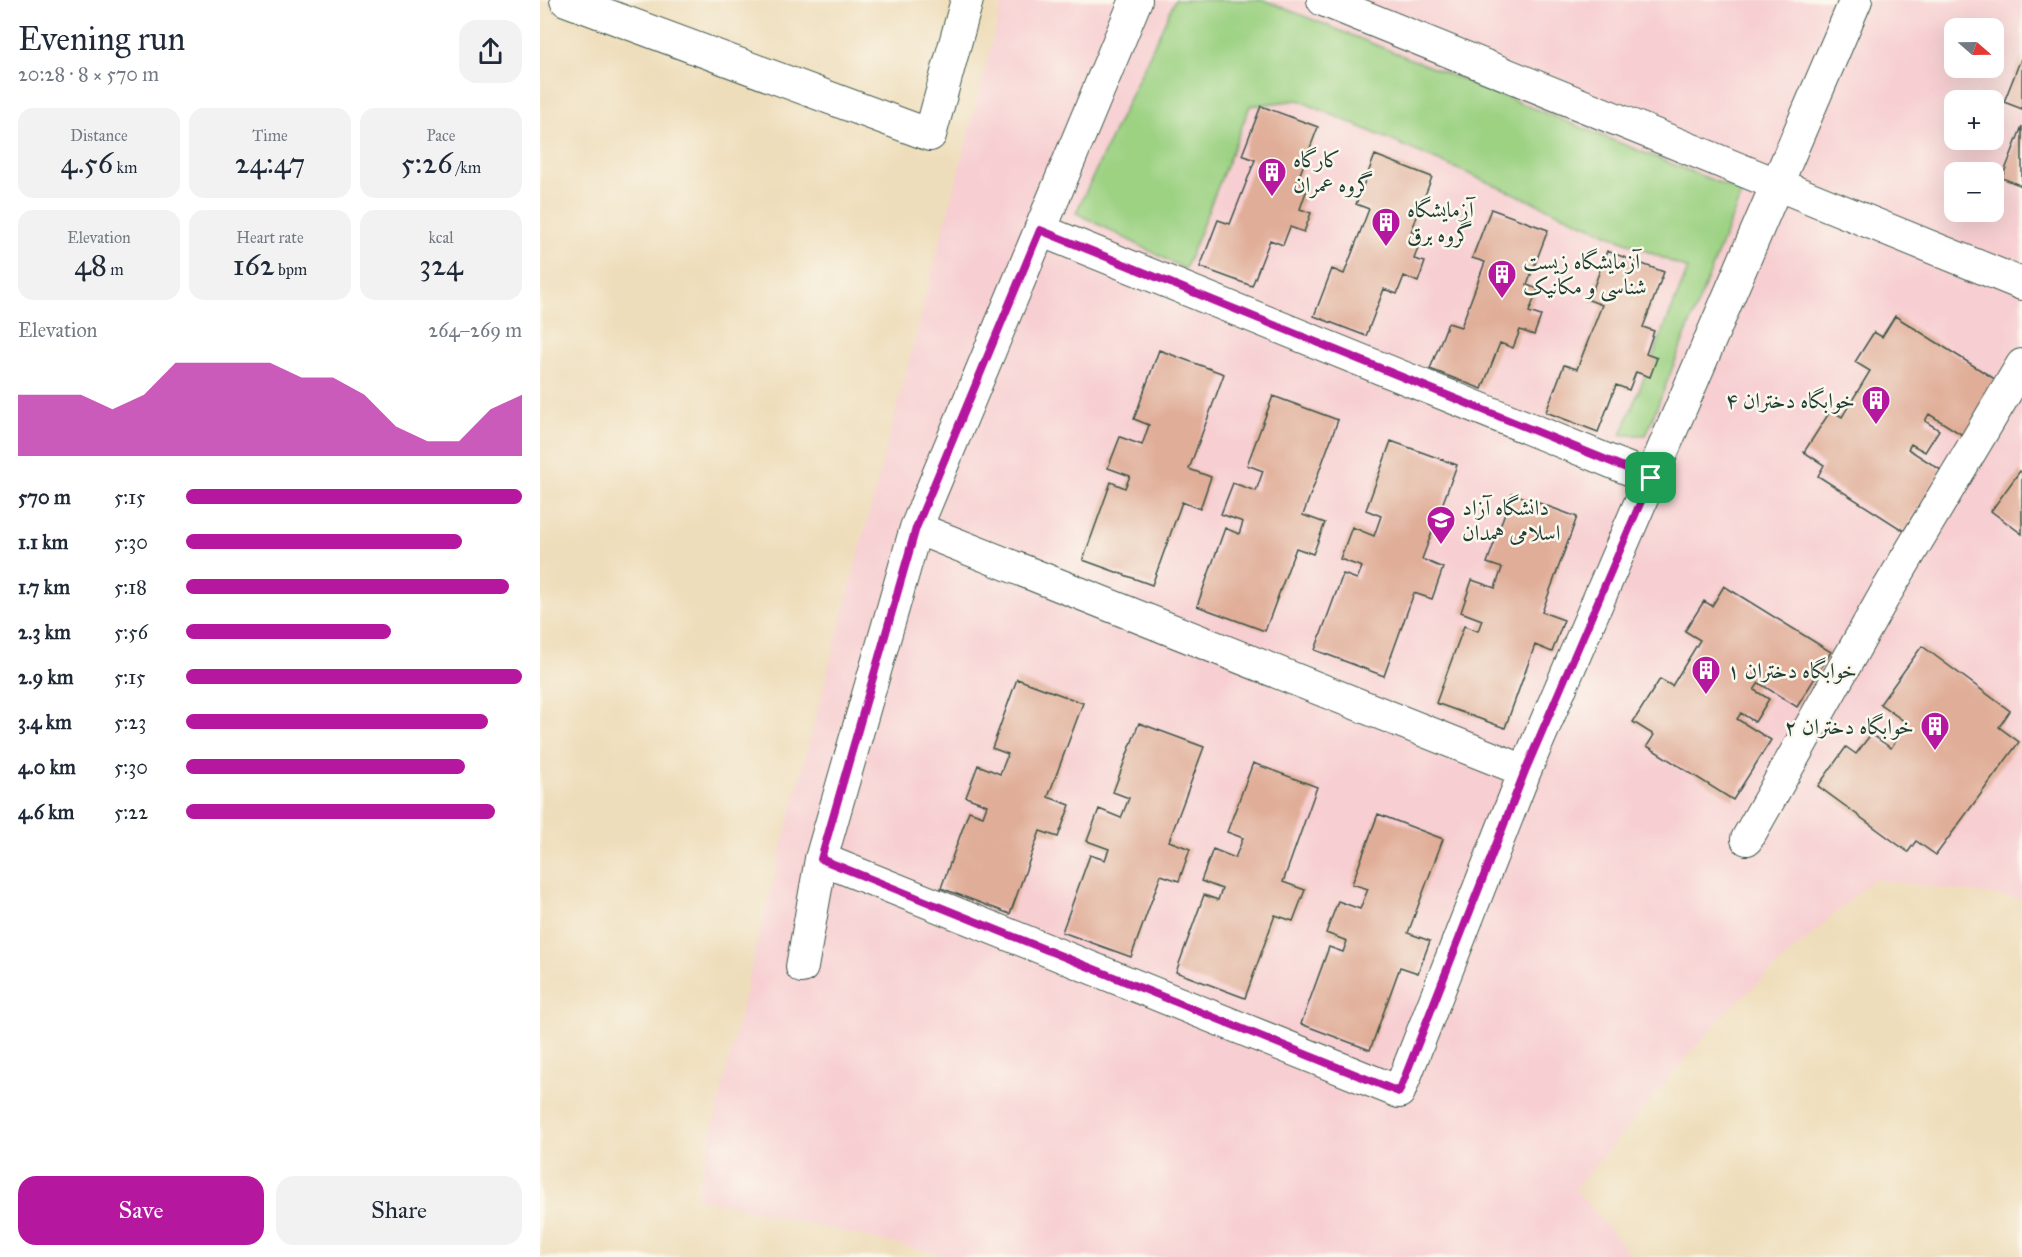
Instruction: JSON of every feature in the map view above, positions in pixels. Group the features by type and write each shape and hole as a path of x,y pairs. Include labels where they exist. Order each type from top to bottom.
{"lane":[{"path":"566,0 930,135 967,0"},
{"path":"802,967 821,859 916,528 1136,0"},
{"path":"1323,0 1360,7 1777,184 2022,284"},
{"path":"821,859 1399,1092 1525,771 1856,0"},
{"path":"1040,230 1651,478"},
{"path":"1747,839 1887,591 2022,365"},
{"path":"916,528 1525,771"}],"shaded area":[{"name":"دانشگاه آزاد اسلامی همدان","path":"1003,0 2022,0 2022,899 1873,879 1724,1014 1575,1189 1633,1257 950,1257 696,1197 761,927"}],"green space":[{"path":"1175,0 1264,0 1742,192 1646,435 1621,435 1688,269 1298,100 1250,106 1185,269 1076,213"}],"building":[{"path":"2022,56 2022,109 2004,102"},
{"name":"کارگاه گروه عمران","path":"1261,106 1318,127 1297,182 1308,186 1300,209 1311,213 1304,232 1290,227 1283,245 1270,240 1252,286 1200,267 1218,220 1230,224 1255,160 1242,155"},
{"path":"2022,126 2022,186 2004,179 2004,173"},
{"name":"آزمایشگاه گروه برق","path":"1375,155 1432,177 1411,232 1422,236 1414,259 1425,262 1418,282 1404,276 1397,294 1384,289 1366,336 1314,316 1332,269 1344,274 1369,209 1356,204"},
{"name":"آزمایشگاه زیست شناسی و مکانیک","path":"1491,209 1548,230 1527,285 1538,289 1529,312 1541,316 1534,335 1520,330 1513,348 1500,343 1482,389 1430,369 1448,323 1461,327 1485,262 1472,258"},
{"path":"1607,251 1664,272 1643,327 1654,331 1646,354 1657,358 1650,377 1636,372 1629,390 1616,385 1598,432 1546,412 1564,365 1577,369 1602,305 1589,300"},
{"name":"خوابگاه دختران ۴","path":"1895,316 2001,383 1967,438 1929,414 1925,421 1939,430 1925,452 1911,444 1908,449 1941,470 1904,531 1818,476 1824,465 1804,452 1831,410 1842,417 1870,371 1855,362 1874,332 1882,337"},
{"path":"1159,350 1224,374 1189,469 1211,477 1200,509 1182,502 1152,585 1083,560 1111,482 1125,488 1130,476 1108,468 1120,437 1142,445 1149,425 1134,419"},
{"path":"1273,396 1338,420 1303,515 1325,523 1313,554 1296,548 1265,631 1197,606 1225,528 1239,534 1243,522 1221,514 1233,483 1256,491 1263,471 1247,465"},
{"path":"1391,441 1457,465 1422,559 1443,568 1432,599 1414,593 1384,676 1315,650 1343,574 1357,579 1362,567 1340,559 1352,527 1374,536 1381,516 1366,510"},
{"path":"2020,471 2022,473 2022,534 1991,511"},
{"path":"1512,493 1577,517 1542,612 1564,620 1552,652 1535,645 1505,728 1436,703 1464,626 1478,631 1482,620 1461,612 1472,580 1495,588 1502,568 1487,563"},
{"name":"خوابگاه دختران ۱","path":"1724,586 1831,652 1797,707 1759,683 1754,690 1769,699 1755,722 1741,713 1737,719 1771,740 1733,800 1647,746 1654,735 1633,722 1660,679 1672,686 1700,640 1685,631 1704,601 1712,606"},
{"name":"خوابگاه دختران ۲","path":"1922,646 2010,711 1999,727 2019,742 1936,855 1916,841 1908,852 1818,786 1846,747 1856,754 1871,734 1891,748 1908,724 1880,704"},
{"path":"1017,679 1083,703 1048,797 1070,805 1058,837 1040,831 1010,914 941,888 969,811 983,816 987,805 966,797 978,765 1000,774 1008,754 992,748"},
{"path":"1139,723 1204,747 1169,841 1190,849 1179,881 1161,875 1131,957 1062,932 1090,855 1105,860 1109,849 1087,841 1099,809 1121,818 1129,798 1113,792"},
{"path":"1253,763 1317,787 1283,882 1305,890 1293,921 1275,915 1245,998 1176,972 1204,895 1218,900 1222,889 1201,881 1213,849 1235,858 1243,838 1227,832"},
{"path":"1378,814 1443,839 1408,933 1430,941 1418,973 1400,967 1370,1050 1301,1024 1329,947 1343,952 1347,941 1326,933 1338,901 1360,909 1368,889 1352,884"}],"place":[{"name":"کارگاه گروه عمران","path":"1272,198"},
{"name":"آزمایشگاه گروه برق","path":"1386,248"},
{"name":"آزمایشگاه زیست شناسی و مکانیک","path":"1502,300"},
{"name":"خوابگاه دختران ۴","path":"1876,426"},
{"name":"دانشگاه آزاد اسلامی همدان","path":"1441,546"},
{"name":"خوابگاه دختران ۱","path":"1706,696"},
{"name":"خوابگاه دختران ۲","path":"1935,752"}],"route":[{"path":"1040,230 1651,478 1525,771 1399,1092 821,859 916,528 1040,230"}]}
